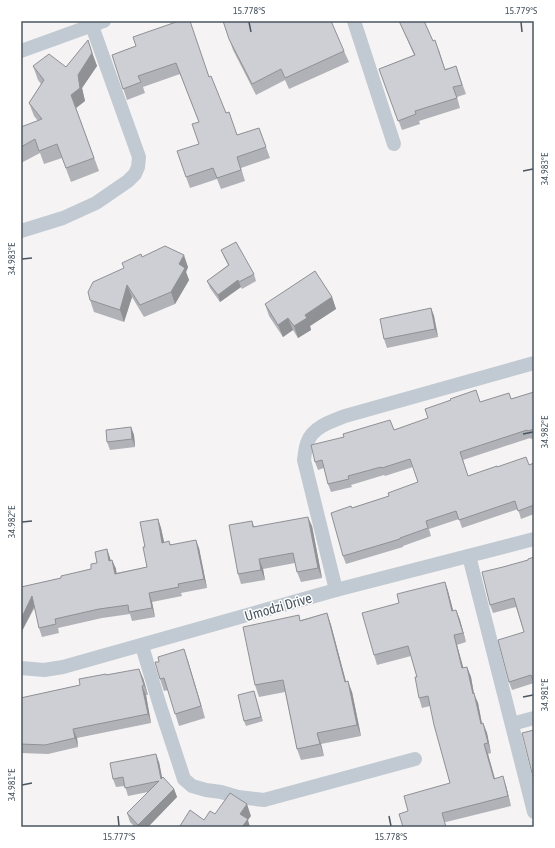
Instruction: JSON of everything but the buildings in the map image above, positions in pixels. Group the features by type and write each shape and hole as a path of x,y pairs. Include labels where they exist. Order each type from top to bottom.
{"street":[{"path":"354,21 394,144"},
{"path":"21,51 98,23 139,157 138,167 135,174 128,182 96,203 63,218 21,231"},
{"path":"336,590 304,460 308,440 315,431 327,423 345,416 534,363"},
{"name":"Umodzi Drive","path":"21,668 44,670 64,667 336,590 534,539"},
{"path":"470,556 534,812"},
{"path":"142,646 184,779 192,786 238,797 264,800 416,759"},
{"path":"512,724 534,718"}]}
